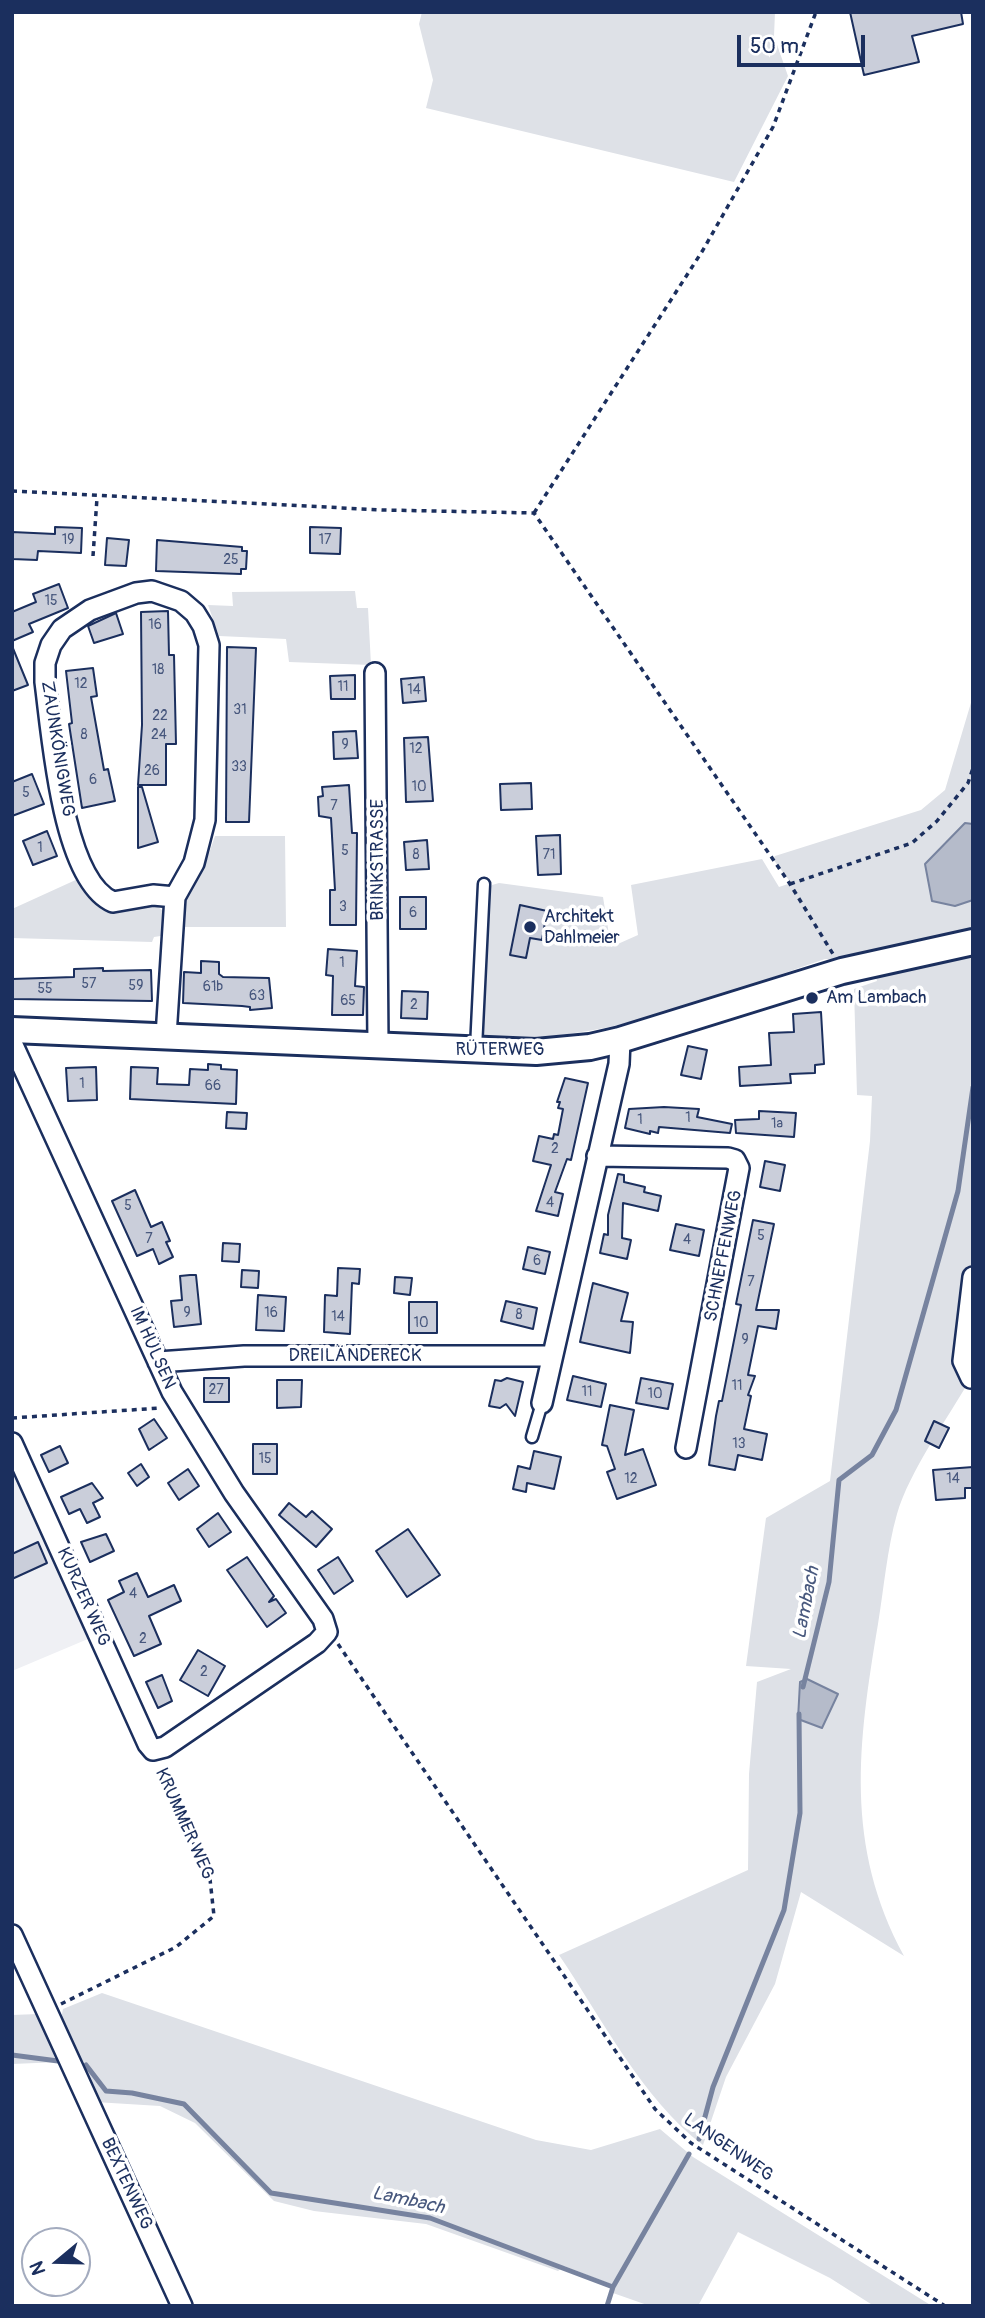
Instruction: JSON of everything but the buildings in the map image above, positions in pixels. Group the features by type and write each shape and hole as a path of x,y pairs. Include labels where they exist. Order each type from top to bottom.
{"street":[{"name":"ZAUNKÖNIGWEG","path":"166,1036 175,897 194,863 205,820 209,645 195,613 181,601 166,594 135,593 90,610 62,629 51,645 45,663 45,682 64,812 87,879 94,890 113,902 153,895 175,897"},
{"name":"BRINKSTRASSE","path":"375,673 378,1046"},
{"name":"RÜTERWEG","path":"12,1030 536,1052 590,1047 620,1040 842,971 973,942"},
{"path":"542,1403 619,1064 620,1040"},
{"name":"IM HÜLSEN","path":"12,1043 180,1407 234,1493 323,1619 327,1632"},
{"name":"SCHNEPFENWEG","path":"597,1156 728,1158 735,1160 739,1168 686,1448"},
{"path":"971,1378 963,1361 973,1277"},
{"name":"DREILÄNDERECK","path":"159,1362 244,1356 552,1356"},
{"name":"KURZER WEG","path":"12,1443 153,1750"},
{"name":"KRUMMER WEG","path":"153,1750 165,1746 317,1643 327,1632"},
{"name":"BEXTENWEG","path":"12,1936 182,2306"}],"lane":[{"path":"476,1051 484,884"},
{"path":"532,1437 542,1403"}],"path":[{"path":"534,513 703,250 767,138 796,73 817,12"},
{"path":"12,491 97,498 534,513"},
{"path":"93,556 97,498"},
{"path":"534,513 790,884 842,971"},
{"path":"790,884 912,843 968,783 973,768"},
{"path":"12,1419 180,1407"},
{"name":"LANGENWEG","path":"327,1632 344,1651 655,2109 681,2135 945,2306"},
{"name":"KRUMMER WEG","path":"46,2011 176,1947 214,1916 211,1879 162,1780 153,1750"}],"shaded area":[{"path":"422,12 775,12 774,36 788,76 734,182 426,108 433,80 419,24"},
{"path":"355,591 357,608 368,608 371,665 289,662 286,639 219,636 208,605 233,606 232,592"},
{"path":"973,696 973,1361 971,1378 920,1463 897,1514 871,1668 862,1752 864,1834 872,1874 885,1915 904,1956 801,1892 775,1984 726,2077 703,2145 681,2126 642,2081 559,1955 748,1870 749,1774 757,1682 791,1669 746,1666 766,1518 830,1481 870,1141 872,1096 857,1095 854,989 877,981 870,954 840,960 825,959 697,1003 612,1027 524,1038 478,1037 487,891 492,885 499,883 603,897 611,947 638,935 631,885 762,859 779,887 791,883 773,859 775,856 921,810 945,790"},
{"path":"215,836 285,836 286,927 185,927 186,897 207,859"},
{"path":"80,878 84,884 154,904 167,914 167,935 154,937 152,942 12,938 12,909"},
{"path":"12,1455 95,1636 12,1671"},
{"path":"102,1993 536,2140 591,2150 660,2129 693,2157 932,2306 874,2306 830,2278 738,2232 698,2306 650,2306 613,2293 611,2284 564,2266 558,2271 426,2224 314,2211 274,2201 195,2123 160,2106 95,2102 60,2024 63,2009"},
{"path":"38,2014 60,2062 12,2064 12,2015"}],"water":[{"path":"965,823 973,824 973,900 955,906 932,901 925,864"},
{"path":"807,1679 838,1694 822,1728 798,1719 800,1682"}],"waterway":[{"name":"Lambach","path":"803,1687 829,1582 839,1480 872,1455 896,1410 958,1191 973,1087"},
{"name":"Lambach","path":"699,2139 713,2087 784,1910 800,1813 799,1714"},
{"name":"Lambach","path":"12,2055 58,2061"},
{"name":"Lambach","path":"86,2065 106,2091 132,2093 184,2104 271,2193 430,2218 613,2287"},
{"name":"Lambach","path":"607,2306 613,2287 689,2154"}],"place":[{"name":"Architekt Dahlmeier","path":"530,927"},
{"name":"Am Lambach","path":"812,998"}]}
